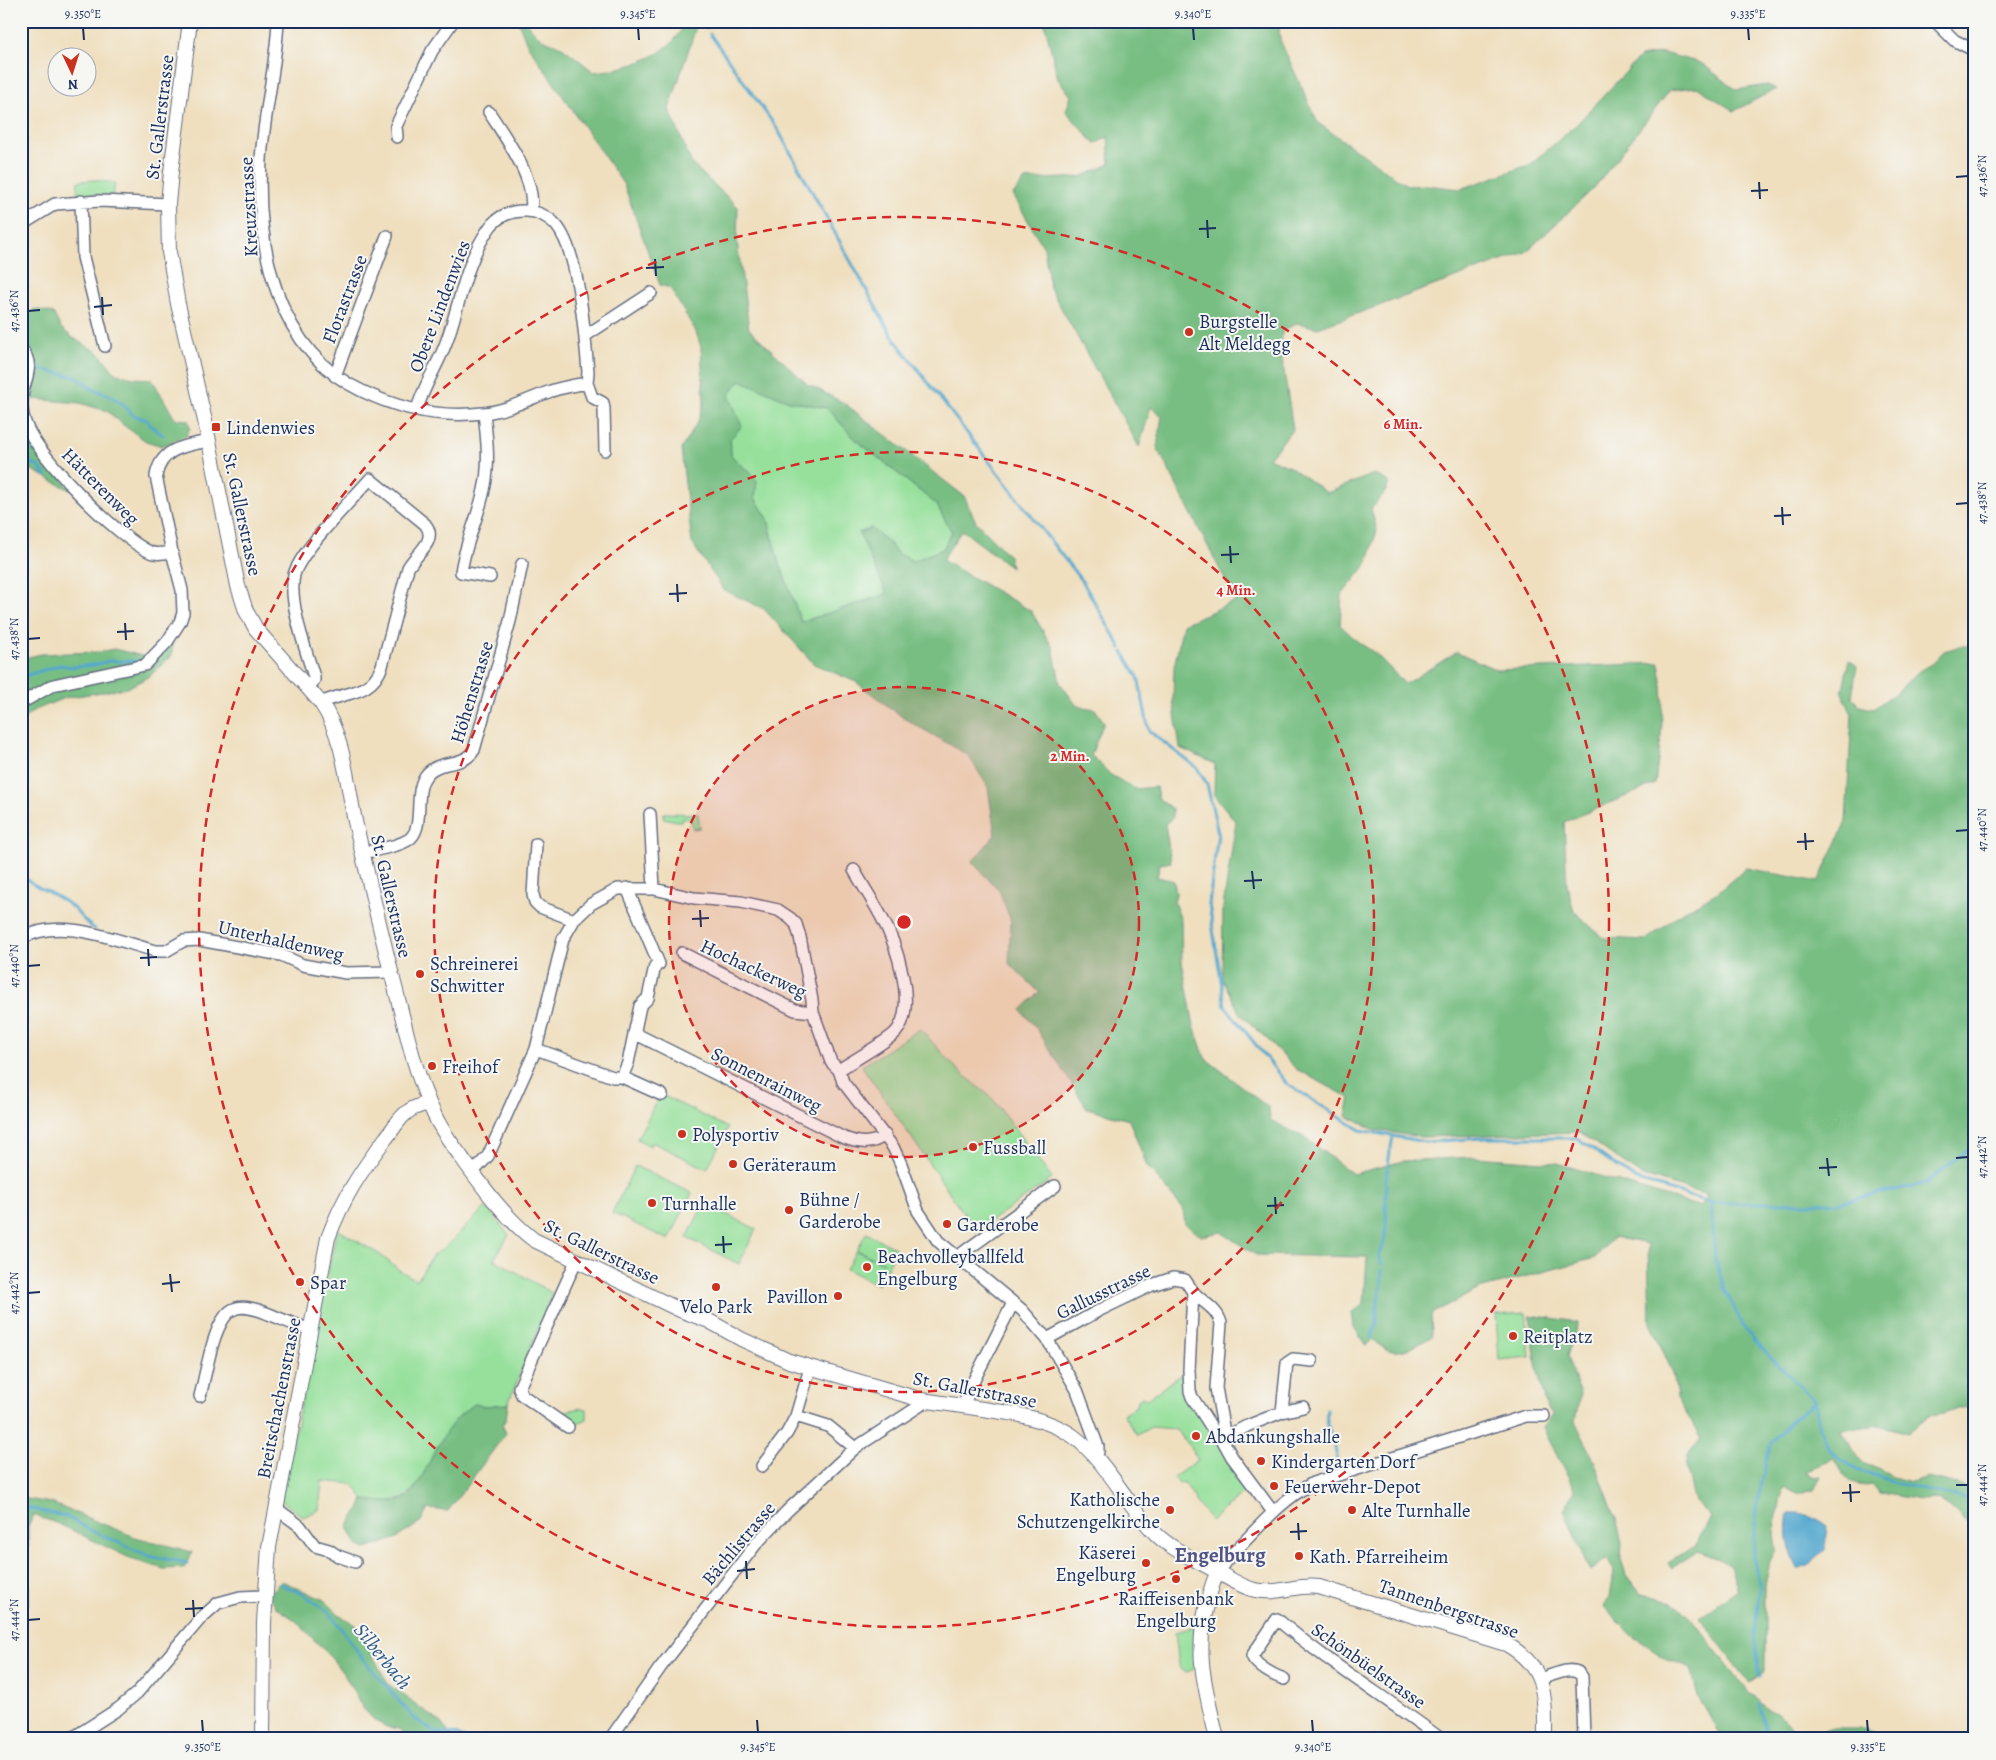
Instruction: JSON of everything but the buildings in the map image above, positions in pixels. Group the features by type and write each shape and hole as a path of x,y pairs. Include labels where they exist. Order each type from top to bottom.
{"street":[{"name":"St. Gallerstrasse","path":"190,21 174,140 168,204 169,252 171,270 209,441 233,565 246,611 256,629 322,703 338,740 363,853 409,1042 429,1102 446,1135 472,1172 517,1226 534,1240 680,1310 709,1320 741,1339 810,1368 922,1400 1016,1414 1051,1424 1073,1436 1094,1456 1158,1536 1180,1551 1218,1572"},
{"name":"Kreuzstrasse","path":"278,21 261,160 263,217 267,254 280,300 293,328 315,359 335,376 374,397 417,410 451,414 484,413 524,402 564,387 588,383"},
{"path":"397,137 396,126 432,51 453,21"},
{"path":"1935,21 1954,40 1975,51"},
{"path":"489,112 524,170 531,194 531,211 547,217 556,225 564,238 578,286 585,336 588,383 592,397 603,403 605,450"},
{"path":"21,224 55,204 81,201 168,204"},
{"path":"81,201 83,257 105,346"},
{"name":"Obere Lindenwies","path":"417,410 445,348 475,255 485,235 494,222 508,213 522,210 531,211"},
{"name":"Florastrasse","path":"335,376 387,236"},
{"path":"585,336 651,293"},
{"name":"Hätterenweg","path":"21,349 26,354 30,364 21,408 26,427 40,448 78,493 129,539 151,553 172,552"},
{"path":"484,413 486,439 484,492 463,553 461,572 490,577"},
{"path":"21,703 54,685 144,665 167,642 180,622 183,613 183,602 156,476 161,462 168,454 180,447 209,441"},
{"path":"308,688 314,680 302,639 294,597 295,572 306,552 370,479 428,528 428,542 408,568 387,648 376,679 365,688 336,696 322,703"},
{"name":"Höhenstrasse","path":"363,853 404,842 412,837 417,821 420,787 426,774 439,765 468,758 474,750 510,621 522,564"},
{"path":"650,814 654,889"},
{"path":"536,844 533,895 535,902 540,907 574,920"},
{"path":"838,1070 895,1033 903,1020 906,1008 901,972 890,937 881,917 854,870"},
{"path":"622,1077 628,1063 640,1006 648,998 655,966 659,964 627,888"},
{"path":"472,1172 488,1156 536,1049 561,947 574,920 591,904 602,897 627,888 654,889 694,898 741,902 778,910 796,924 813,1012 831,1062 838,1070 842,1082 885,1135 901,1164 918,1211 930,1232 938,1242 1013,1303 1047,1339 1077,1390 1098,1447 1098,1452 1094,1456"},
{"name":"Unterhaldenweg","path":"21,939 50,928 71,928 156,951 166,951 183,941 199,940 282,955 303,965 346,973 391,972"},
{"name":"Hochackerweg","path":"682,954 795,1010 813,1012"},
{"name":"Sonnenrainweg","path":"634,1033 842,1137 862,1143 873,1142 885,1135"},
{"path":"536,1049 613,1077 622,1077 662,1095"},
{"name":"Breitschachenstrasse","path":"263,1739 265,1596 269,1547 326,1247 338,1209 356,1178 404,1114 429,1102"},
{"path":"957,1257 1055,1186"},
{"path":"568,1427 519,1391 576,1261"},
{"name":"Gallusstrasse","path":"1047,1339 1100,1310 1158,1282 1173,1278 1179,1279 1188,1284 1193,1292"},
{"path":"1193,1292 1212,1308 1219,1316 1221,1323 1216,1388 1224,1432 1222,1439"},
{"path":"1193,1292 1189,1370 1192,1397 1217,1436 1222,1439 1232,1457 1273,1512"},
{"path":"963,1406 971,1386 1013,1303"},
{"path":"200,1396 216,1332 225,1315 233,1309 245,1307 257,1310 310,1329"},
{"path":"1282,1412 1287,1363 1293,1359 1312,1361"},
{"path":"762,1466 787,1433 796,1416 810,1368"},
{"name":"Bächlistrasse","path":"610,1739 660,1668 756,1544 787,1511 856,1448 921,1405 922,1400"},
{"path":"1222,1439 1247,1426 1282,1412 1303,1407"},
{"path":"796,1416 828,1426 856,1448"},
{"path":"1217,1739 1202,1673 1200,1652 1204,1616 1212,1584 1218,1572 1273,1512 1286,1500 1314,1483 1526,1416 1544,1416"},
{"path":"276,1511 282,1512 300,1526 315,1546 355,1562"},
{"name":"Tannenbergstrasse","path":"1218,1572 1255,1590 1272,1592 1310,1586 1325,1589 1506,1644 1520,1652 1528,1660 1540,1679 1545,1707 1545,1739"},
{"path":"71,1739 137,1693 201,1618 218,1603 240,1597 265,1596"},
{"name":"Schönbüelstrasse","path":"1284,1679 1253,1660 1252,1656 1277,1620 1339,1667 1441,1739"},
{"path":"1540,1679 1570,1670 1576,1670 1579,1673 1582,1683 1584,1739"}],"green space":[{"path":"518,21 524,21 542,39 562,47 594,72 620,68 646,59 669,45 678,35 684,24 677,21 698,21 669,109 692,164 738,207 737,241 749,329 807,384 844,403 964,496 976,522 1009,556 1011,567 962,530 942,560 1031,611 1053,648 1060,683 1077,706 1095,709 1104,722 1091,755 1111,775 1135,789 1156,787 1158,798 1172,809 1173,817 1165,824 1171,862 1160,864 1157,877 1174,881 1176,894 1174,902 1181,920 1182,962 1194,1026 1205,1058 1269,1108 1270,1120 1302,1136 1353,1174 1403,1161 1474,1157 1557,1163 1701,1207 1707,1195 1640,1175 1580,1132 1421,1137 1375,1130 1346,1116 1350,1098 1296,1069 1240,1014 1222,978 1223,907 1236,822 1214,795 1215,764 1180,748 1173,701 1174,667 1183,624 1236,601 1157,447 1162,416 1151,407 1139,447 1050,288 1044,248 1013,195 1025,180 1081,177 1110,164 1108,137 1095,144 1066,111 1071,96 1058,79 1044,21 1241,21 1246,26 1267,23 1279,27 1280,40 1318,123 1408,186 1425,185 1461,189 1531,164 1575,126 1640,57 1663,53 1701,63 1737,90 1767,85 1776,89 1734,111 1697,87 1670,90 1594,188 1526,252 1318,328 1297,323 1282,332 1281,352 1293,429 1269,458 1292,468 1327,493 1374,474 1389,482 1386,491 1371,509 1377,530 1367,564 1342,595 1340,625 1357,641 1376,654 1405,684 1457,652 1497,670 1659,663 1663,709 1655,784 1564,822 1567,885 1574,911 1603,938 1646,940 1681,913 1718,892 1746,868 1818,882 1846,822 1852,714 1842,693 1849,660 1857,666 1852,697 1859,706 1873,709 1898,691 1919,671 1933,663 1944,651 1962,646 1975,646 1975,1407 1960,1408 1944,1414 1929,1416 1909,1433 1879,1425 1840,1430 1861,1461 1893,1477 1910,1482 1929,1477 1961,1485 1975,1495 1975,1529 1966,1523 1956,1511 1938,1499 1920,1500 1880,1493 1872,1484 1864,1485 1853,1482 1841,1471 1835,1459 1817,1466 1806,1473 1814,1478 1821,1477 1814,1490 1799,1494 1784,1487 1780,1497 1774,1534 1776,1550 1770,1561 1765,1586 1765,1672 1750,1683 1699,1617 1738,1590 1730,1566 1719,1559 1698,1551 1672,1568 1668,1563 1696,1545 1710,1516 1695,1502 1686,1466 1689,1453 1701,1439 1677,1397 1673,1373 1650,1323 1648,1244 1613,1237 1595,1258 1479,1289 1431,1314 1432,1337 1409,1348 1395,1351 1381,1346 1373,1340 1366,1346 1354,1327 1352,1313 1364,1304 1367,1257 1256,1255 1221,1232 1201,1236 1185,1224 1183,1209 1147,1166 1129,1120 1087,1108 1037,1029 1021,1010 1039,992 1009,963 1011,921 999,890 972,862 995,835 988,787 968,755 905,719 856,682 814,664 764,609 724,590 692,543 681,449 698,421 704,403 701,347 696,332 670,288 660,285 624,185 527,44","holes":["740,380 789,401 827,408 855,439 936,504 952,532 943,549 913,561 897,553 888,542 871,528 859,533 887,594 801,622 776,553 768,519 755,498 757,481 731,455 730,439 742,426 729,395"]},
{"path":"95,180 115,183 113,196 77,195 78,181"},
{"path":"34,309 53,313 61,328 73,338 99,353 115,373 133,378 152,379 175,419 188,420 190,428 186,436 162,446 146,441 107,411 80,403 33,399 21,378 21,321 27,319"},
{"path":"740,379 789,401 827,408 855,439 936,504 952,532 943,549 913,561 897,553 888,542 859,532 888,594 801,622 776,553 768,519 755,498 750,472 731,455 729,395"},
{"path":"21,428 72,491 21,464"},
{"path":"172,641 172,655 150,676 127,688 64,698 33,711 21,721 21,659 41,654 100,652 114,649 151,658"},
{"path":"664,813 698,814 700,828 693,829 691,820 683,817 681,821 663,818"},
{"name":"Fussball","path":"920,1029 958,1070 992,1098 1052,1179 976,1231 862,1066"},
{"name":"Polysportiv","path":"660,1094 728,1128 707,1169 652,1142 650,1146 637,1139"},
{"name":"Turnhalle","path":"635,1166 692,1193 669,1240 612,1213"},
{"path":"704,1203 756,1229 739,1264 687,1238"},
{"path":"486,1207 509,1235 494,1259 552,1293 508,1404 484,1406 475,1404 444,1437 435,1450 428,1469 417,1485 403,1499 381,1502 364,1500 353,1484 322,1481 319,1510 303,1517 281,1500 337,1229 417,1280 433,1255 444,1248"},
{"path":"866,1233 897,1249 878,1285 846,1269 856,1251 886,1264 857,1250"},
{"name":"Reitplatz","path":"1526,1313 1530,1357 1499,1360 1496,1315"},
{"path":"1530,1315 1578,1322 1567,1356 1580,1394 1575,1421 1594,1460 1616,1519 1622,1543 1621,1558 1626,1575 1641,1594 1666,1600 1687,1614 1749,1693 1785,1721 1799,1739 1722,1739 1698,1696 1691,1669 1669,1660 1632,1635 1603,1606 1610,1598 1614,1571 1607,1559 1590,1572 1564,1510 1575,1491 1543,1428 1553,1414 1547,1409 1536,1363"},
{"path":"1188,1370 1194,1395 1251,1486 1211,1521 1194,1500 1184,1482 1179,1484 1174,1477 1198,1460 1189,1445 1175,1429 1151,1427 1137,1435 1123,1414 1137,1406 1138,1400 1142,1397 1147,1399"},
{"path":"475,1404 484,1406 508,1404 506,1419 502,1425 506,1433 448,1511 428,1509 420,1523 395,1539 366,1549 357,1545 348,1527 364,1500 393,1502 408,1496 418,1484 448,1429 462,1413"},
{"path":"581,1408 587,1409 587,1419 571,1426 561,1416 566,1411"},
{"path":"21,1498 51,1503 135,1537 192,1552 184,1568 164,1569 134,1560 61,1525 34,1515 28,1526 29,1603 21,1614"},
{"path":"282,1581 324,1600 340,1615 357,1626 388,1684 440,1722 454,1739 412,1739 399,1729 387,1727 375,1721 363,1708 345,1676 330,1656 295,1620 276,1607 268,1594"},
{"path":"1195,1627 1196,1666 1187,1672 1181,1669 1179,1665 1175,1632"},
{"path":"1826,1729 1864,1729 1894,1739 1814,1739"}],"water":[{"path":"1789,1513 1800,1513 1810,1516 1828,1526 1825,1550 1809,1564 1798,1569 1789,1542 1787,1528"}],"waterway":[{"path":"702,21 707,28"},
{"path":"710,34 778,130 892,336 1084,584 1121,648"},
{"path":"38,369 77,377 92,389 109,395 123,404 133,415 147,420 152,427 163,435"},
{"path":"21,457 39,467 46,476"},
{"path":"1123,652 1138,677 1149,731 1197,768 1207,784 1218,833 1209,904 1225,1006 1287,1084 1360,1130 1425,1142 1482,1138 1577,1138 1635,1179 1711,1203 1837,1203 1926,1183 1975,1144"},
{"path":"21,677 60,665 72,667 94,665 109,661 137,661"},
{"path":"21,875 34,885 69,905 95,929"},
{"path":"1391,1148 1393,1136"},
{"path":"1382,1264 1379,1254 1385,1240 1386,1231 1386,1179 1390,1151"},
{"path":"1711,1203 1715,1259 1725,1290 1745,1329 1769,1356 1815,1401 1789,1423 1770,1445 1758,1499 1754,1535 1754,1561 1760,1588 1754,1633 1760,1677"},
{"path":"1371,1338 1377,1322 1377,1306 1382,1284 1381,1270"},
{"path":"1815,1401 1820,1429 1829,1449 1848,1464 1882,1479 1975,1500"},
{"path":"1327,1409 1328,1426 1337,1457 1333,1473"},
{"path":"1333,1483 1335,1492"},
{"name":"Silberbach","path":"21,1507 65,1516 92,1531 149,1556 187,1563"},
{"name":"Silberbach","path":"280,1584 303,1594 330,1613 366,1663 414,1718 434,1732 458,1735 465,1739"},
{"path":"1759,1704 1766,1727 1767,1739"}],"place":[{"name":"Burgstelle Alt Meldegg","path":"1189,332"},
{"name":"Lindenwies","path":"216,427"},
{"name":"Schreinerei Schwitter","path":"420,974"},
{"name":"Freihof","path":"432,1066"},
{"name":"Polysportiv","path":"682,1134"},
{"name":"Fussball","path":"973,1147"},
{"name":"Geräteraum","path":"733,1164"},
{"name":"Turnhalle","path":"652,1203"},
{"name":"Bühne / Garderobe","path":"789,1210"},
{"name":"Garderobe","path":"947,1224"},
{"name":"Beachvolleyballfeld Engelburg","path":"867,1267"},
{"name":"Spar","path":"300,1282"},
{"name":"Velo Park","path":"716,1287"},
{"name":"Pavillon","path":"838,1296"},
{"name":"Reitplatz","path":"1513,1336"},
{"name":"Abdankungshalle","path":"1196,1436"},
{"name":"Kindergarten Dorf","path":"1261,1461"},
{"name":"Feuerwehr-Depot","path":"1274,1486"},
{"name":"Katholische Schutzengelkirche","path":"1170,1510"},
{"name":"Alte Turnhalle","path":"1352,1510"},
{"name":"Kath. Pfarreiheim","path":"1299,1556"},
{"name":"Käserei Engelburg","path":"1146,1563"},
{"name":"Raiffeisenbank Engelburg","path":"1176,1579"}],"district":[{"name":"Engelburg","path":"1220,1555"}]}
